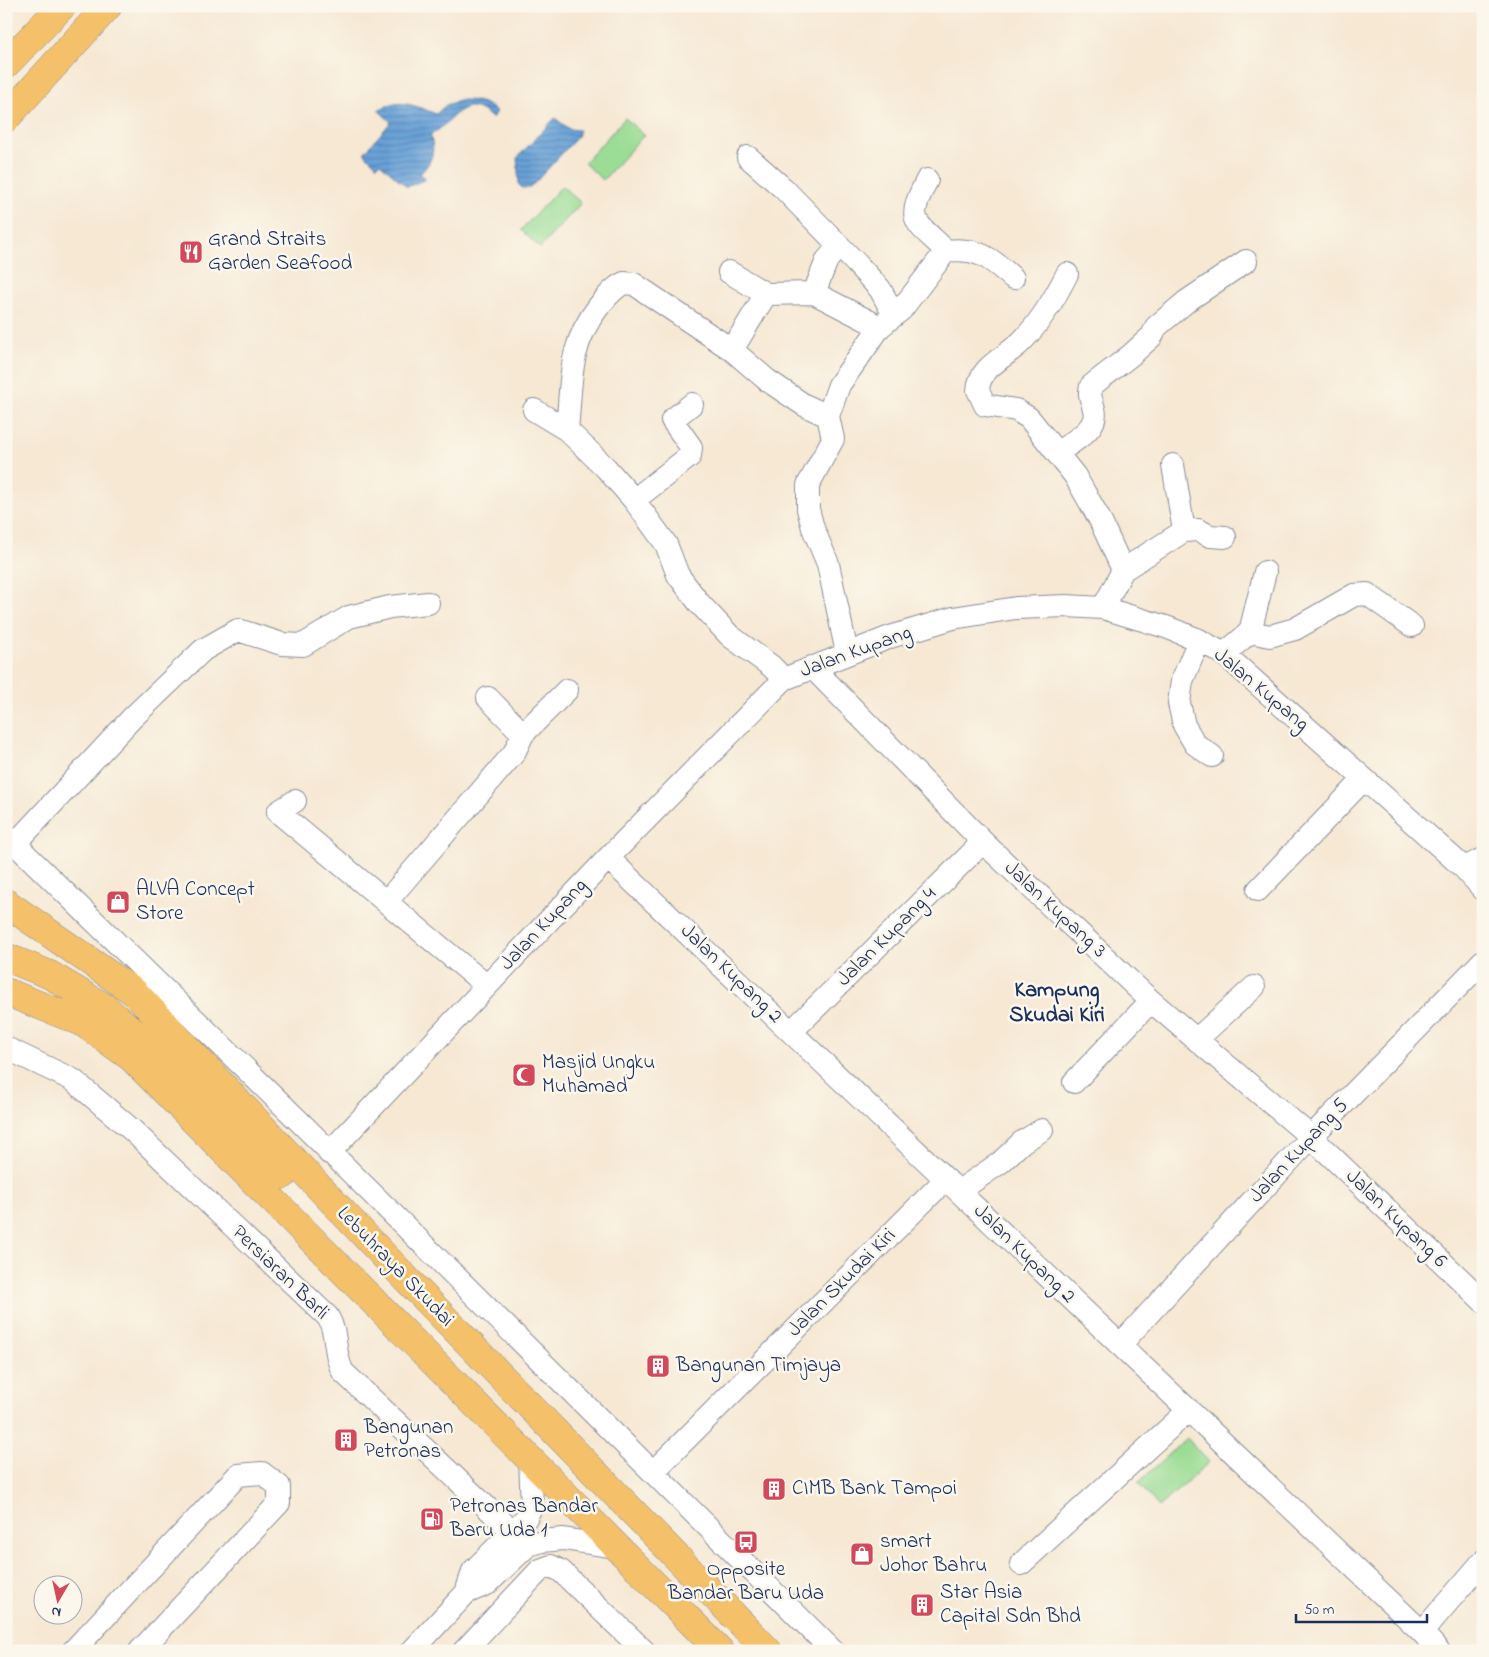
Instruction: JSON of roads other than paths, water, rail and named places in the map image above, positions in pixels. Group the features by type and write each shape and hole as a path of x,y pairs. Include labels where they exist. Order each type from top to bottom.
{"highway":[{"path":"6,64 62,6"},
{"path":"6,118 108,6"},
{"name":"Lebuhraya Skudai","path":"6,903 134,992 390,1262 768,1651"},
{"path":"6,957 50,974 104,1007 153,1050 349,1240 390,1262"},
{"name":"Lebuhraya Skudai","path":"6,992 82,1022 132,1058 720,1651"}],"street":[{"path":"748,157 784,189 880,289 887,321"},
{"path":"927,180 915,203 913,214 919,224 946,251"},
{"path":"814,293 827,260 839,246"},
{"path":"848,653 828,564 808,508 808,485 833,439 828,416 839,385 887,321 946,251 960,249 979,252 994,261 1013,278"},
{"path":"1057,453 1090,428 1094,420 1095,410 1090,399 1092,386 1131,355 1152,336 1156,327 1187,301 1246,261"},
{"path":"729,272 766,294 814,293 887,321"},
{"path":"1067,274 1040,319 1020,343 982,374 978,390 985,405 1016,410 1029,418 1075,476 1099,518 1123,570"},
{"path":"567,430 569,380 577,344 592,315 617,286 624,283 634,284 732,350 767,380 804,405 828,416"},
{"path":"732,350 766,294"},
{"path":"634,500 690,456 691,447 672,420 692,404"},
{"path":"534,410 567,430 634,500 666,544 678,575 699,604 730,636 771,666 784,679"},
{"path":"1173,465 1184,531"},
{"path":"1103,608 1123,570 1184,531 1198,530 1210,536 1225,537"},
{"path":"1224,654 1250,632 1265,572"},
{"path":"1250,632 1270,636 1295,629 1354,595 1367,594 1412,626"},
{"path":"428,603 390,607 349,617 303,645 282,644 238,630 203,650 11,839 654,1471 833,1651"},
{"name":"Jalan Kupang","path":"329,1153 608,858 784,679 890,637 953,618 1016,608 1066,606 1103,608 1166,627 1199,640 1224,654 1364,779 1473,864 1483,889"},
{"path":"1199,640 1182,681 1179,703 1184,725 1195,744 1212,756"},
{"name":"Jalan Kupang 3","path":"812,667 982,842 1151,1001 1311,1137"},
{"path":"386,902 514,753 523,734 567,690"},
{"path":"488,698 523,734"},
{"path":"1258,890 1364,779"},
{"path":"295,801 278,812 487,986"},
{"name":"Jalan Kupang 4","path":"791,1032 982,842"},
{"name":"Jalan Kupang 2","path":"608,858 1422,1632 1439,1651"},
{"name":"Jalan Kupang 5","path":"1120,1345 1311,1137 1483,960"},
{"path":"1197,1039 1254,987"},
{"path":"1074,1082 1151,1001"},
{"name":"Persiaran Barli","path":"6,1048 38,1061 78,1085 132,1130 328,1317 334,1328 338,1363 343,1372 513,1532"},
{"name":"Jalan Skudai Kiri","path":"654,1471 952,1185 1001,1162 1022,1142 1042,1130"},
{"name":"Jalan Kupang 6","path":"1311,1137 1483,1301"},
{"path":"1021,1564 1188,1410"},
{"path":"466,1594 473,1571 526,1518 532,1505 530,1461"},
{"path":"73,1651 238,1475 262,1473 279,1486 279,1502 140,1651"},
{"path":"412,1651 466,1594 487,1584 528,1545 542,1541 563,1539 615,1547"},
{"path":"1422,1632 1483,1561"},
{"path":"464,1651 540,1570 551,1566 560,1571 644,1651"}],"water":[{"path":"460,100 480,102 497,112 492,118 473,107 465,108 439,130 430,135 433,146 432,156 420,174 426,179 407,187 380,163 377,166 364,153 391,122 378,110 393,104 407,104 436,114 446,105"},
{"path":"555,118 569,129 579,130 579,135 530,188 522,188 519,185 517,158"}],"place":[{"name":"Grand Straits Garden Seafood","path":"191,252"},
{"name":"ALVA Concept Store","path":"118,902"},
{"name":"Masjid Ungku Muhamad","path":"524,1075"},
{"name":"Bangunan Timjaya","path":"658,1366"},
{"name":"Bangunan Petronas","path":"346,1440"},
{"name":"CIMB Bank Tampoi","path":"774,1489"},
{"name":"Petronas Bandar Baru Uda 1","path":"432,1519"},
{"name":"Opposite Bandar Baru Uda","path":"746,1542"},
{"name":"smart Johor Bahru","path":"862,1554"},
{"name":"Star Asia Capital Sdn Bhd","path":"922,1605"}],"district":[{"name":"Kampung Skudai Kiri","path":"1057,1004"}]}
